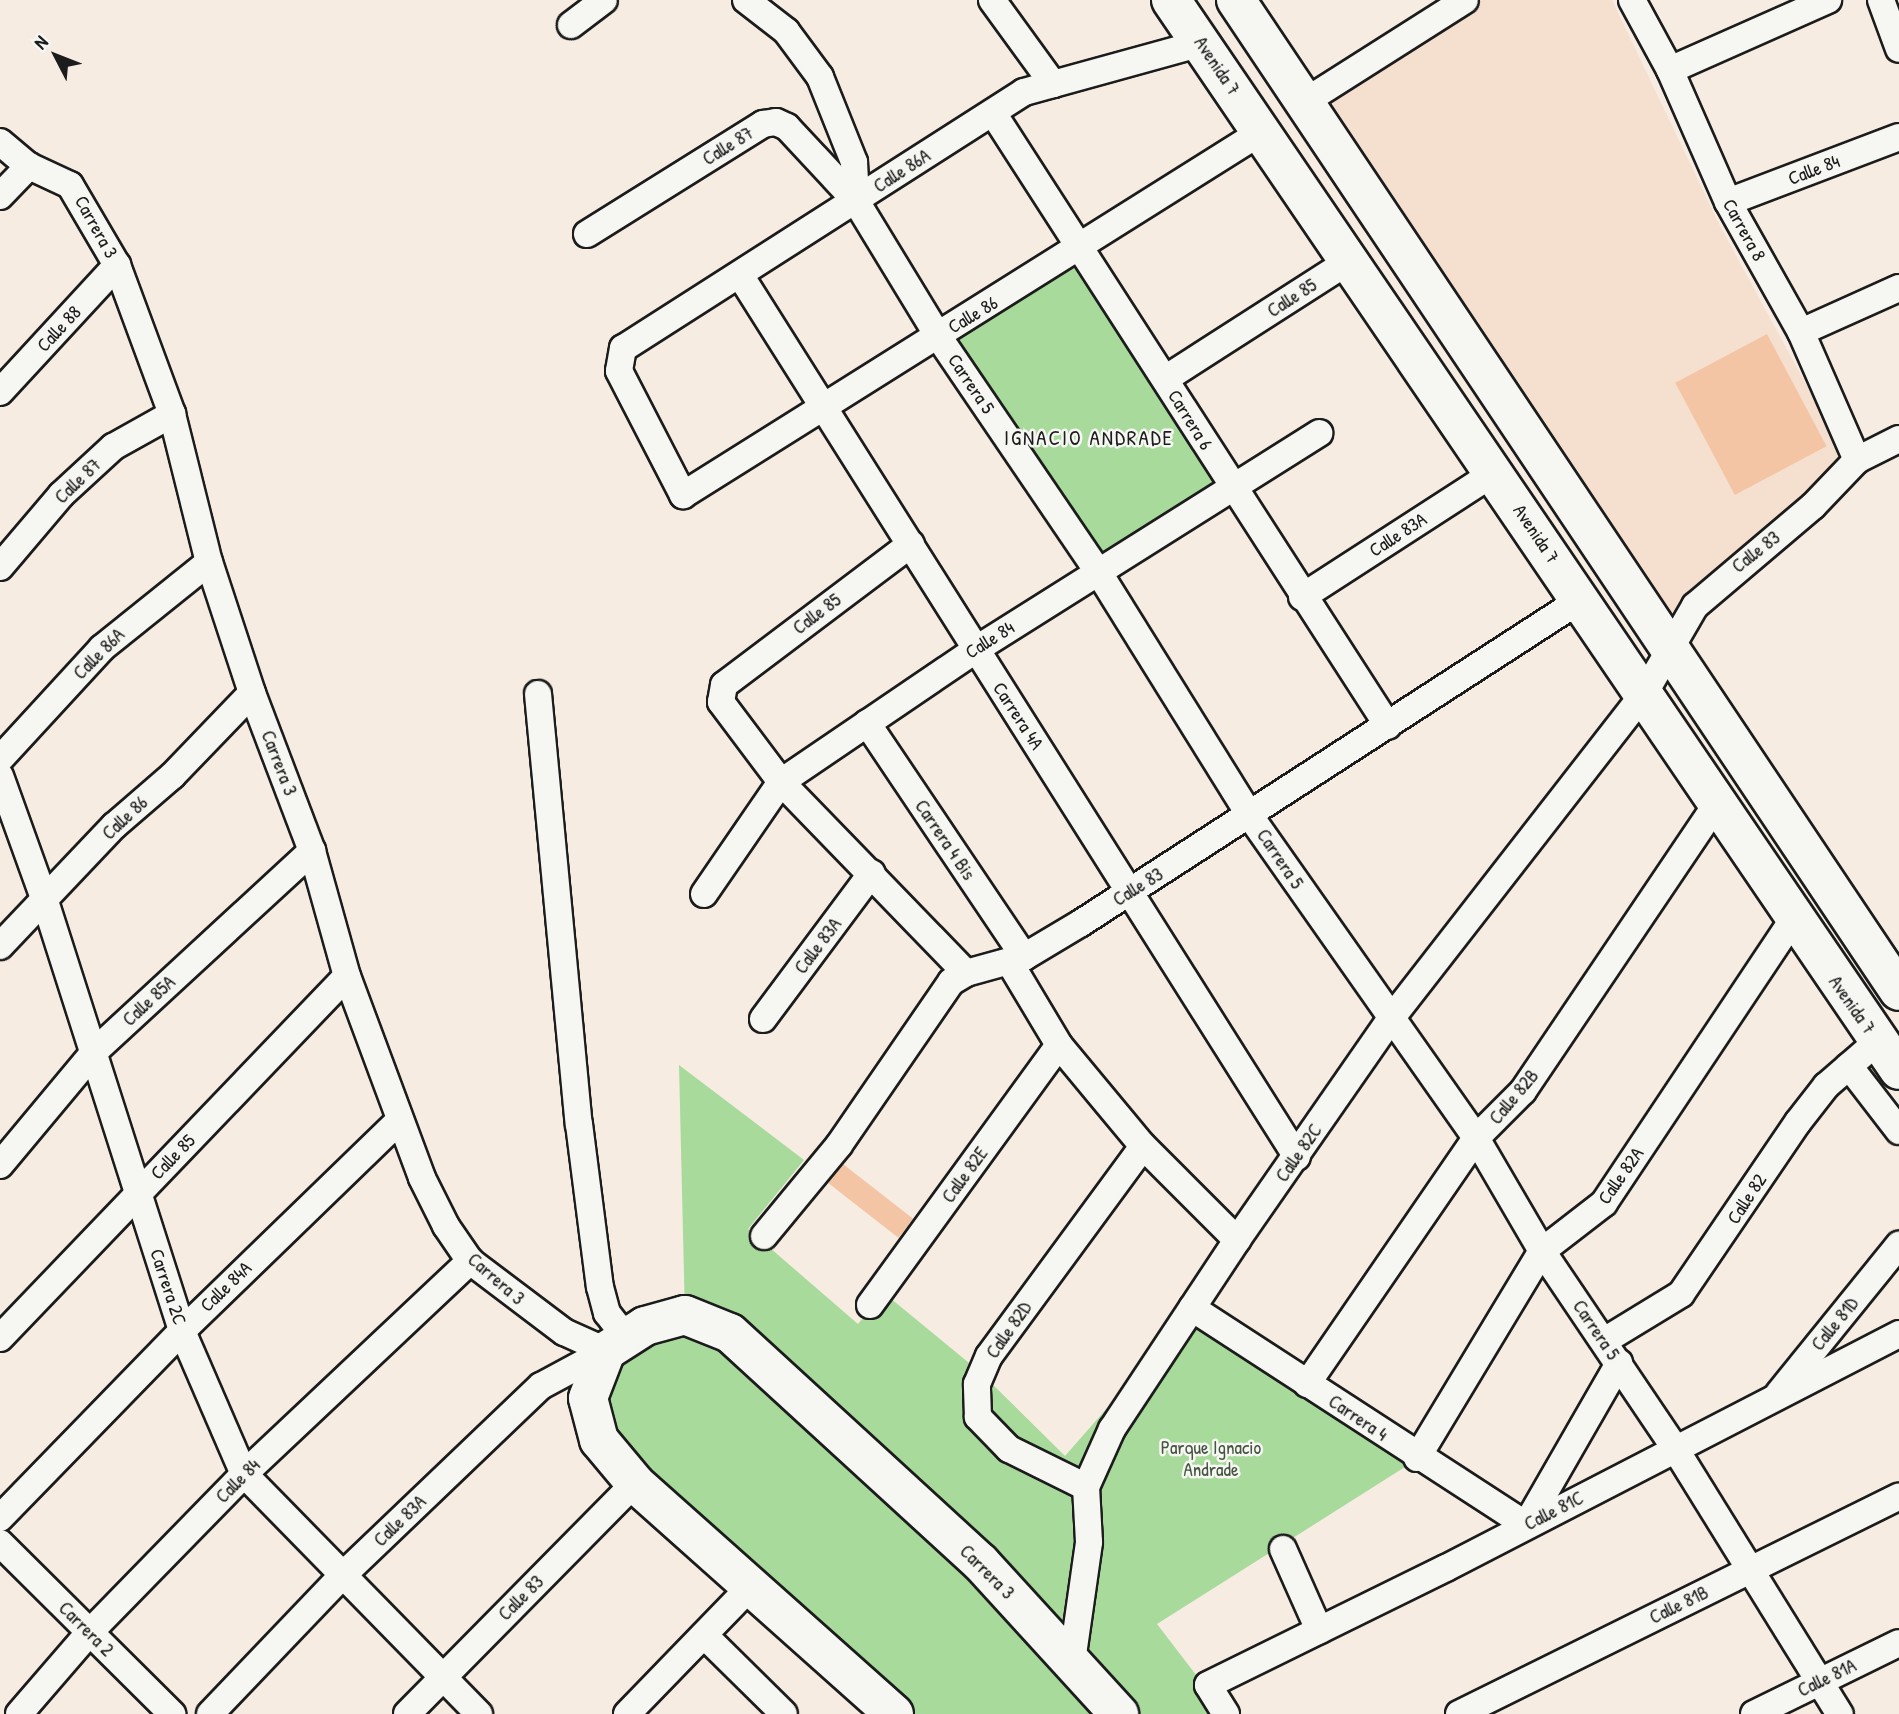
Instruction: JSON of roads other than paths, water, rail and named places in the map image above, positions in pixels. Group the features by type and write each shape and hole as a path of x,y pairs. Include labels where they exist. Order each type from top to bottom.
{"main road":[{"name":"Avenida 7","path":"1171,0 1495,472 1793,920 1888,1056"},
{"path":"1236,0 1306,101 1670,653 1899,991"},
{"name":"Carrera 3","path":"620,1342 685,1315 730,1333 871,1466 981,1563 1119,1714"},
{"path":"620,1342 588,1398 599,1440 635,1483 894,1714"}],"street":[{"name":"Carrera 5","path":"746,0 786,31 820,77 854,162 856,201 938,336 1098,573 1251,816 1475,1138 1542,1251 1676,1450 1840,1714"},
{"path":"992,0 1053,84"},
{"path":"1306,101 1465,0"},
{"name":"Carrera 8","path":"1632,0 1670,71 1728,202 1801,332 1857,460"},
{"path":"1670,71 1828,0"},
{"path":"571,25 596,1"},
{"path":"1889,11 1899,49"},
{"name":"Calle 86A","path":"683,495 619,371 623,348 1024,92 1202,43"},
{"name":"Carrera 6","path":"993,113 1302,597 1388,726"},
{"name":"Calle 87","path":"587,234 763,124 776,122 787,127 856,201"},
{"name":"Calle 86","path":"683,495 822,406 1080,249 1261,132"},
{"name":"Calle 84","path":"1728,202 1899,138"},
{"name":"Carrera 3","path":"0,142 29,166 70,185 117,265 172,414 209,562 252,693 312,851 347,976 399,1121 446,1226 470,1261 564,1332 620,1342"},
{"path":"0,196 29,166"},
{"name":"Calle 85","path":"1164,379 1349,261"},
{"name":"Calle 88","path":"0,392 117,265"},
{"name":"Carrera 4A","path":"740,275 975,650 1132,891 1297,1157"},
{"path":"1801,332 1899,288"},
{"name":"Calle 87","path":"0,567 61,495 113,447 172,414"},
{"name":"Calle 84","path":"704,894 781,782 975,650 1319,433"},
{"name":"Calle 83","path":"1644,694 1695,606 1813,506 1857,460 1899,439"},
{"name":"Calle 83A","path":"1302,597 1495,472"},
{"name":"Calle 85","path":"781,782 721,702 724,685 911,544"},
{"name":"Calle 86A","path":"0,759 102,648 209,562"},
{"name":"Calle 83","path":"966,973 1017,960 1132,891 1580,600"},
{"name":"Calle 86","path":"0,946 44,898 252,693"},
{"path":"538,694 579,1124 600,1287 607,1312 618,1327 620,1342"},
{"name":"Calle 82C","path":"1072,1662 1089,1542 1086,1487 1112,1429 1237,1241 1391,1020 1644,694"},
{"name":"Carrera 4 Bis","path":"867,723 1017,960"},
{"name":"Carrera 2C","path":"0,776 44,898 181,1331 244,1474 480,1714"},
{"path":"764,1236 838,1145 951,982 966,973 781,782"},
{"name":"Calle 82B","path":"1307,1384 1475,1138 1523,1091 1716,805"},
{"name":"Calle 85A","path":"0,1165 94,1052 312,851"},
{"name":"Calle 83A","path":"763,1018 872,873"},
{"name":"Calle 82A","path":"1417,1458 1542,1251 1604,1203 1793,920"},
{"path":"1017,960 1059,1045 1143,1146 1237,1241"},
{"name":"Calle 85","path":"0,1338 347,976"},
{"name":"Calle 82E","path":"870,1306 1059,1045"},
{"name":"Calle 82","path":"1604,1341 1681,1294 1798,1122 1849,1066 1888,1056"},
{"path":"1849,1066 1899,1132"},
{"name":"Calle 84A","path":"0,1518 181,1331 399,1121"},
{"name":"Calle 82D","path":"1086,1487 1009,1449 978,1417 977,1384 989,1356 1143,1146"},
{"name":"Calle 81D","path":"1771,1403 1899,1245"},
{"name":"Calle 84","path":"19,1714 89,1633 244,1474 470,1261"},
{"name":"Carrera 4","path":"1192,1308 1417,1458 1526,1525"},
{"name":"Calle 81C","path":"1226,1714 1208,1685 1771,1403 1899,1334"},
{"name":"Calle 83A","path":"210,1714 343,1575 541,1386 620,1342"},
{"path":"1526,1525 1619,1363"},
{"name":"Calle 83","path":"407,1714 635,1483"},
{"name":"Calle 81B","path":"1459,1714 1899,1497"},
{"name":"Carrera 2","path":"0,1543 172,1714"},
{"path":"1283,1549 1319,1630"},
{"path":"627,1714 750,1587"},
{"path":"704,1635 784,1714"},
{"name":"Calle 81A","path":"1755,1714 1899,1643"}],"district":[{"name":"IGNACIO ANDRADE","path":"1089,438"}],"park label":[{"name":"Parque Ignacio Andrade","path":"1211,1459"}]}
